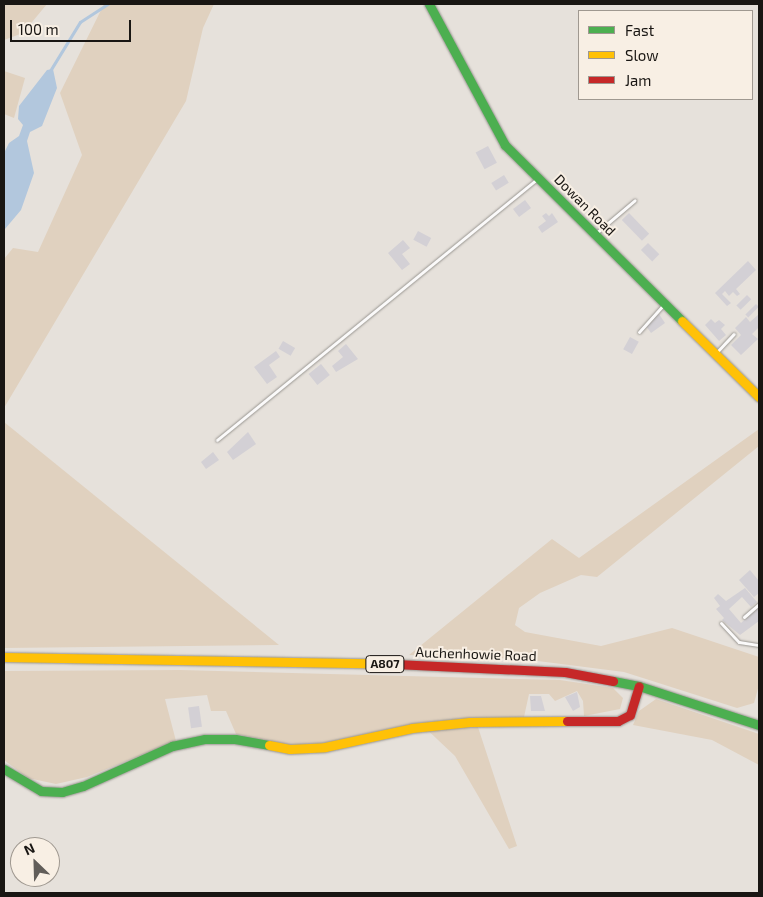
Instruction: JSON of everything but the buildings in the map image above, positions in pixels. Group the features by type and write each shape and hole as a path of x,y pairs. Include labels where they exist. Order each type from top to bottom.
{"street":[{"name":"Dowan Road","path":"429,4 505,145 759,397"},
{"name":"Auchenhowie Road","path":"4,657 511,667 565,672 639,686 759,725"},
{"path":"4,769 41,791 62,792 83,786 172,746 205,739 235,738 290,749 325,747 412,728 470,722 618,721 630,714 639,686"}],"lane":[{"path":"217,440 538,178"},
{"path":"595,235 635,200"},
{"path":"639,332 665,304"},
{"path":"715,354 734,334"},
{"path":"744,617 759,604"},
{"path":"721,623 739,642 759,645"}],"shaded area":[{"path":"4,4 47,4 23,33 4,40"},
{"path":"104,4 214,4 203,28 186,101 4,408 4,259 13,248 38,252 82,155 60,93"},
{"path":"4,71 25,78 14,118 4,114"},
{"path":"4,422 279,645 4,648"},
{"path":"759,429 759,446 597,577 581,575 540,593 519,608 515,625 525,632 601,646 672,628 759,657 759,685 754,703 737,708 624,672 522,659 409,655 552,539 579,558"},
{"path":"180,670 560,680 613,688 623,698 620,709 584,716 583,701 577,691 555,701 549,694 529,694 524,717 475,718 517,846 509,849 455,756 420,723 326,743 289,745 236,734 226,711 211,711 207,695 165,699 176,741 87,777 56,784 28,778 4,760 4,671"},
{"path":"656,699 759,734 759,765 712,740 633,725 639,711"}],"water":[{"path":"53,69 57,88 42,126 30,132 27,141 34,173 21,210 5,229 4,153 9,143 19,136 23,125 18,119 19,106 47,70"}],"waterway":[{"path":"50,71 80,22 108,4"}],"traffic: fast":[{"path":"429,4 505,145 682,321"},
{"path":"613,681 639,686 759,725"},
{"path":"4,769 41,791 62,792 83,786 172,746 205,739 235,739 269,745"}],"traffic: slow":[{"path":"682,321 759,397"},
{"path":"4,657 395,664"},
{"path":"269,745 290,749 325,747 412,728 470,722 567,721"}],"traffic: jam":[{"path":"395,664 565,672 613,681"},
{"path":"567,721 618,721 630,715 639,686"}]}
